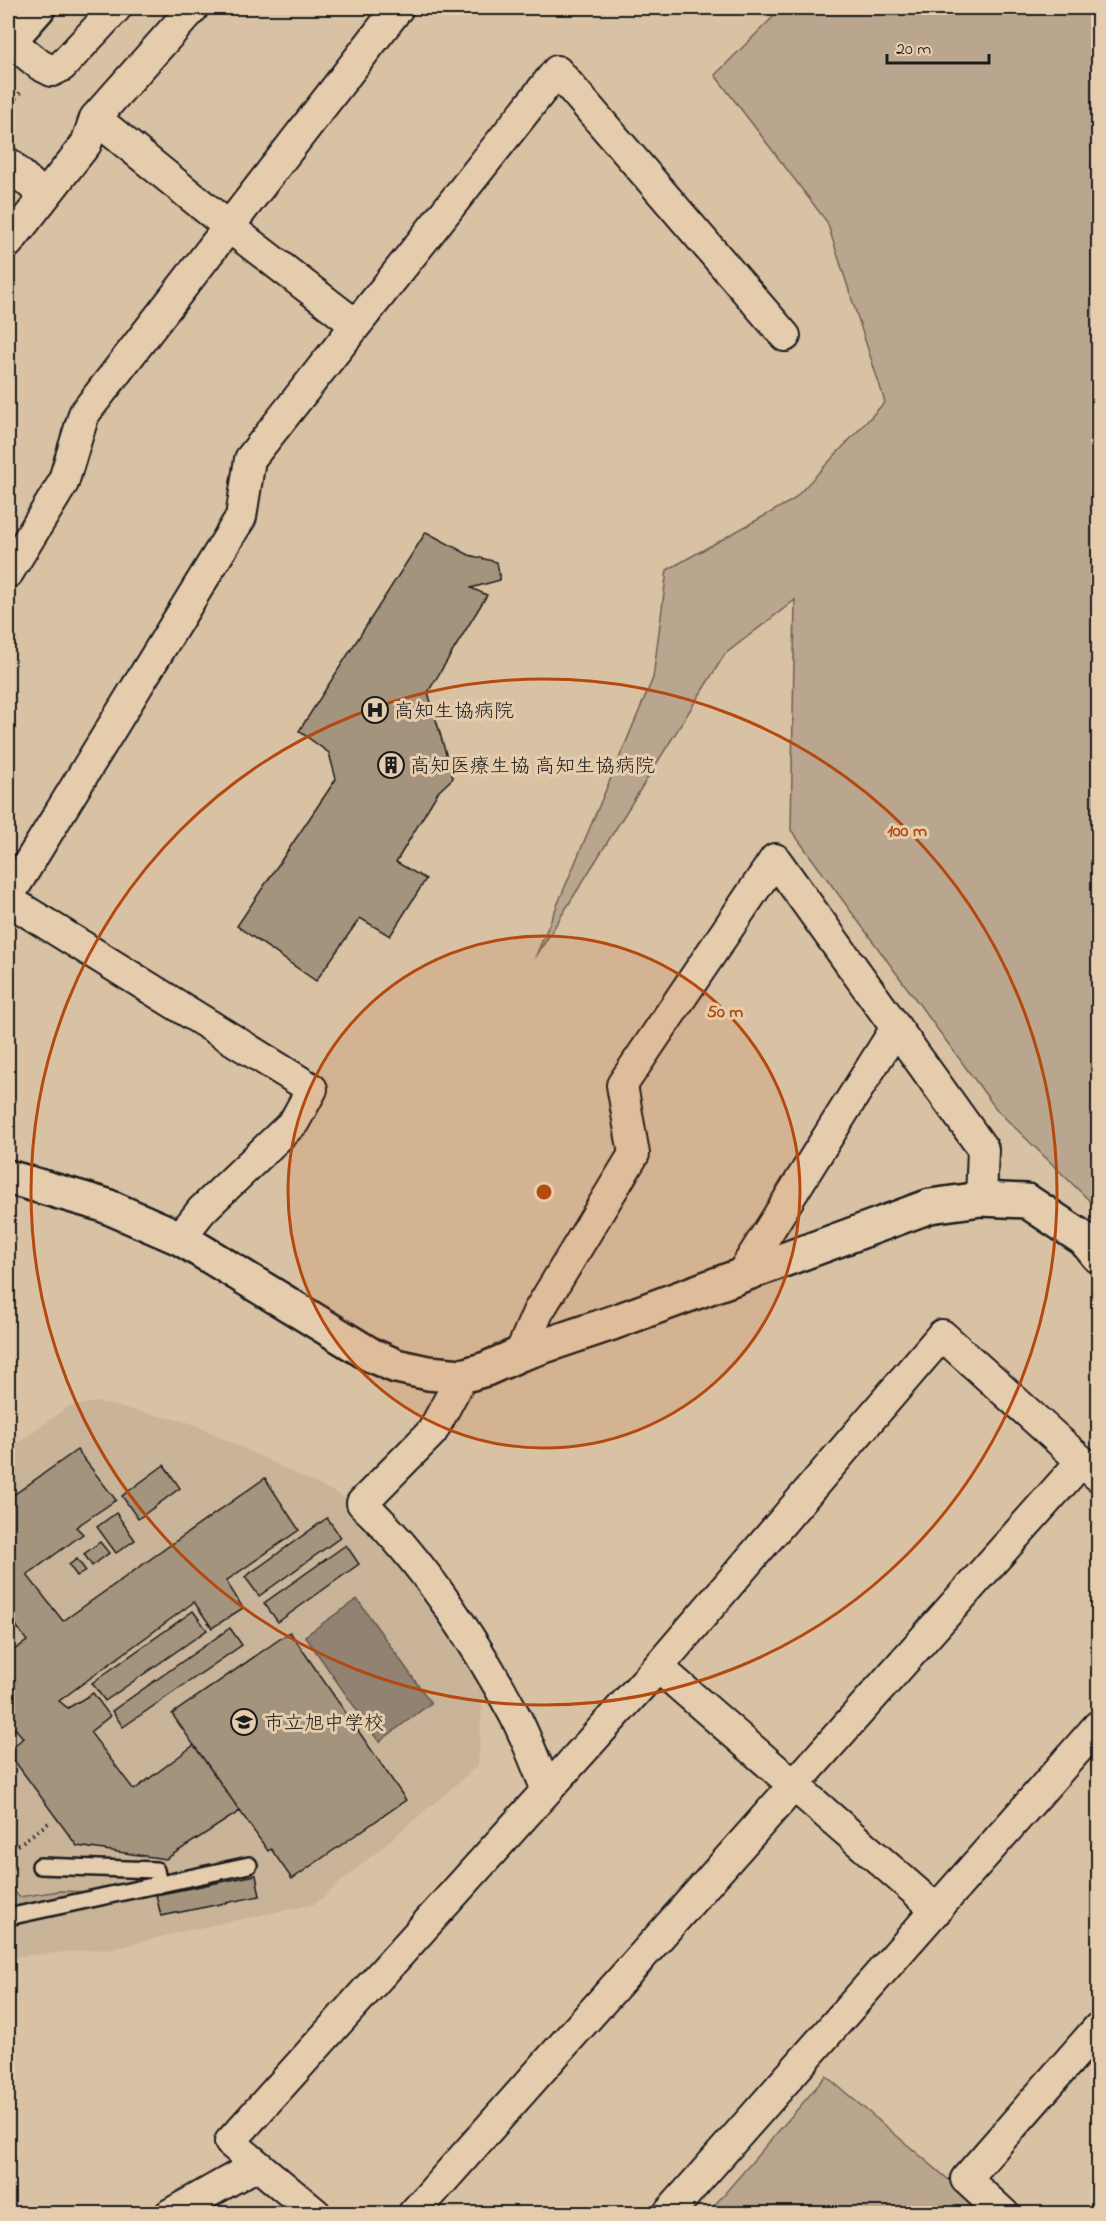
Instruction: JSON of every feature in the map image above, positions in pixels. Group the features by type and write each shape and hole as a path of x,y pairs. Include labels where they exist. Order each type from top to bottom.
{"street":[{"path":"38,8 8,41 40,65 52,71 62,66 117,8"},
{"path":"8,243 86,144 95,118 193,8"},
{"path":"8,573 63,483 84,414 398,8"},
{"path":"180,1238 202,1210 294,1122 312,1089 8,899 241,517 250,459 557,70 785,336"},
{"path":"95,118 229,227 356,325"},
{"path":"8,163 44,196"},
{"path":"520,1354 538,1312 634,1154 622,1085 775,859 983,1149 981,1199"},
{"path":"741,1275 896,1028"},
{"path":"8,1177 104,1204 180,1238 371,1354 396,1366 428,1373 462,1376 930,1206 981,1199 1027,1201 1084,1239 1098,1256"},
{"path":"316,2214 230,2142 658,1667 942,1335 1090,1468 794,1785 413,2214"},
{"path":"462,1376 432,1432 362,1503 388,1527 433,1583 468,1637 515,1715 547,1790"},
{"path":"658,1667 937,1910"},
{"path":"668,2214 1098,1726"},
{"path":"1004,2214 966,2179 1098,2028"},
{"path":"170,2214 257,2165"}],"lane":[{"path":"8,1917 249,1865"},
{"path":"40,1866 156,1870 159,1885"}],"path":[{"path":"8,108 12,104"},
{"path":"8,1852 50,1822"}],"shaded area":[{"path":"782,8 1098,8 1098,1209 997,1110 791,830 795,600 725,654 535,958 653,678 667,570 793,500 885,402 827,222 715,75"},
{"name":"市立旭中学校","path":"97,1402 191,1423 344,1497 410,1575 484,1678 478,1766 315,1904 184,1931 117,1948 8,1957 8,1450 69,1406"},
{"path":"357,1599 431,1703 379,1742 305,1636"},
{"path":"8,1884 19,1897 60,1891 94,1892 8,1909"},
{"path":"826,2076 988,2213 707,2214"}],"building":[{"name":"高知医療生協 高知生協病院","path":"426,532 469,555 497,562 500,580 471,588 487,595 428,692 453,778 438,792 396,862 426,879 390,936 360,918 316,981 237,926 336,779 329,753 299,731"},
{"path":"77,1450 116,1500 76,1527 83,1534 27,1575 63,1621 265,1478 299,1530 226,1581 243,1608 212,1628 194,1602 59,1701 68,1708 93,1693 110,1716 90,1732 134,1790 194,1745 240,1811 166,1859 77,1846 8,1752 23,1738 15,1728 8,1734 8,1654 27,1641 8,1614 8,1499"},
{"path":"164,1465 180,1488 138,1519 122,1496"},
{"path":"116,1513 135,1540 116,1553 97,1527"},
{"path":"327,1518 341,1537 259,1596 245,1577"},
{"path":"100,1542 109,1553 92,1566 84,1554"},
{"path":"346,1545 359,1564 278,1622 264,1603"},
{"path":"77,1559 86,1571 77,1576 69,1565"},
{"path":"193,1611 207,1630 105,1701 92,1683"},
{"path":"230,1628 242,1645 123,1727 112,1711"},
{"path":"290,1632 406,1800 292,1879 271,1849 268,1851 172,1714"},
{"path":"256,1875 260,1896 161,1916 156,1895"}],"place":[{"name":"高知生協病院","path":"375,710"},
{"name":"高知医療生協 高知生協病院","path":"391,765"},
{"name":"市立旭中学校","path":"244,1722"}]}
